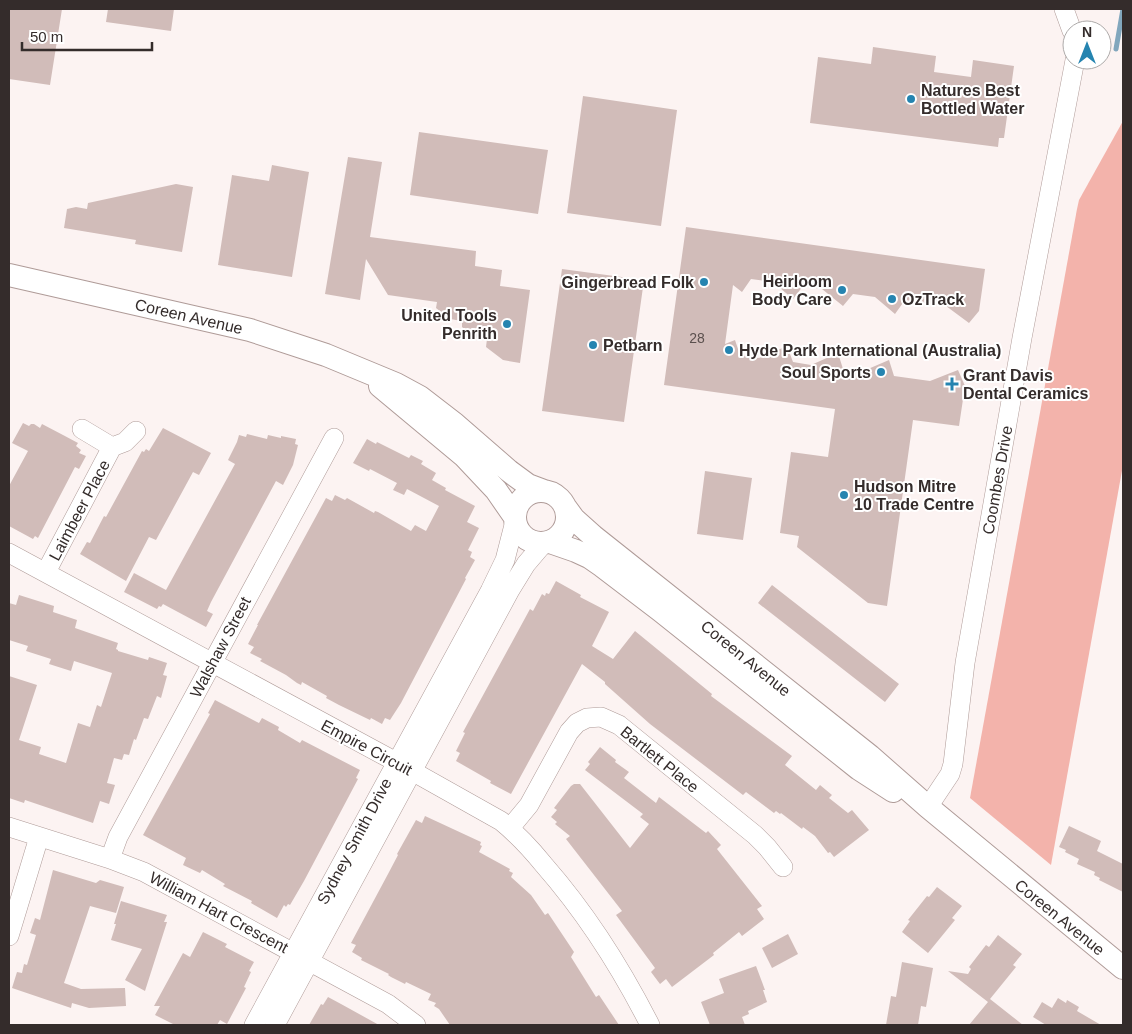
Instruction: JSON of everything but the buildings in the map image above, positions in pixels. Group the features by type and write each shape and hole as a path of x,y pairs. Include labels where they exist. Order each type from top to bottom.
{"street":[{"name":"Coombes Drive","path":"928,807 950,774 953,764 965,663 1024,329 1073,70"},
{"name":"Coreen Avenue","path":"9,275 250,330 326,355 396,384 420,397 455,424 509,471 528,485 544,491"},
{"name":"Coreen Avenue","path":"364,372 464,456 496,490 514,518"},
{"name":"Laimbeer Place","path":"82,429 112,447"},
{"name":"Laimbeer Place","path":"46,572 112,447 125,442 136,431"},
{"name":"Walshaw Street","path":"110,858 118,837 334,438"},
{"path":"544,491 557,496 566,508 567,522 565,528 556,539 546,543 535,543 521,535 514,518 519,502 524,497 530,493 544,491"},
{"name":"Coreen Avenue","path":"566,508 574,519 593,536 870,756 928,807 1123,968"},
{"name":"Sydney Smith Drive","path":"405,767 499,573 508,549 514,518"},
{"name":"Coreen Avenue","path":"546,543 576,551 596,562 661,611 859,769 895,792 928,807"},
{"name":"Sydney Smith Drive","path":"254,1025 302,957 405,767 510,590 526,564 546,543"},
{"name":"Empire Circuit","path":"9,553 405,767 510,828 556,878 580,910 628,984 650,1025"},
{"name":"Bartlett Place","path":"510,828 529,805 573,727 587,718 602,718 618,725 755,836 767,847 782,867"},
{"name":"William Hart Crescent","path":"9,827 110,858 154,877 388,1004 416,1025"},
{"path":"9,936 39,837"},
{"name":"Sydney Smith Drive","path":"275,1025 302,957"}],"shaded area":[{"path":"1123,121 1123,465 1051,865 970,798 1079,200"}],"waterway":[{"path":"1116,49 1123,9"}],"place":[{"name":"Natures Best Bottled Water","path":"911,99"},
{"name":"Gingerbread Folk","path":"704,282"},
{"name":"Heirloom Body Care","path":"842,290"},
{"name":"OzTrack","path":"892,299"},
{"name":"United Tools Penrith","path":"507,324"},
{"name":"Petbarn","path":"593,345"},
{"name":"Hyde Park International (Australia)","path":"729,350"},
{"name":"Soul Sports","path":"881,372"},
{"name":"Grant Davis Dental Ceramics","path":"952,384"},
{"name":"Hudson Mitre 10 Trade Centre","path":"844,495"}]}
